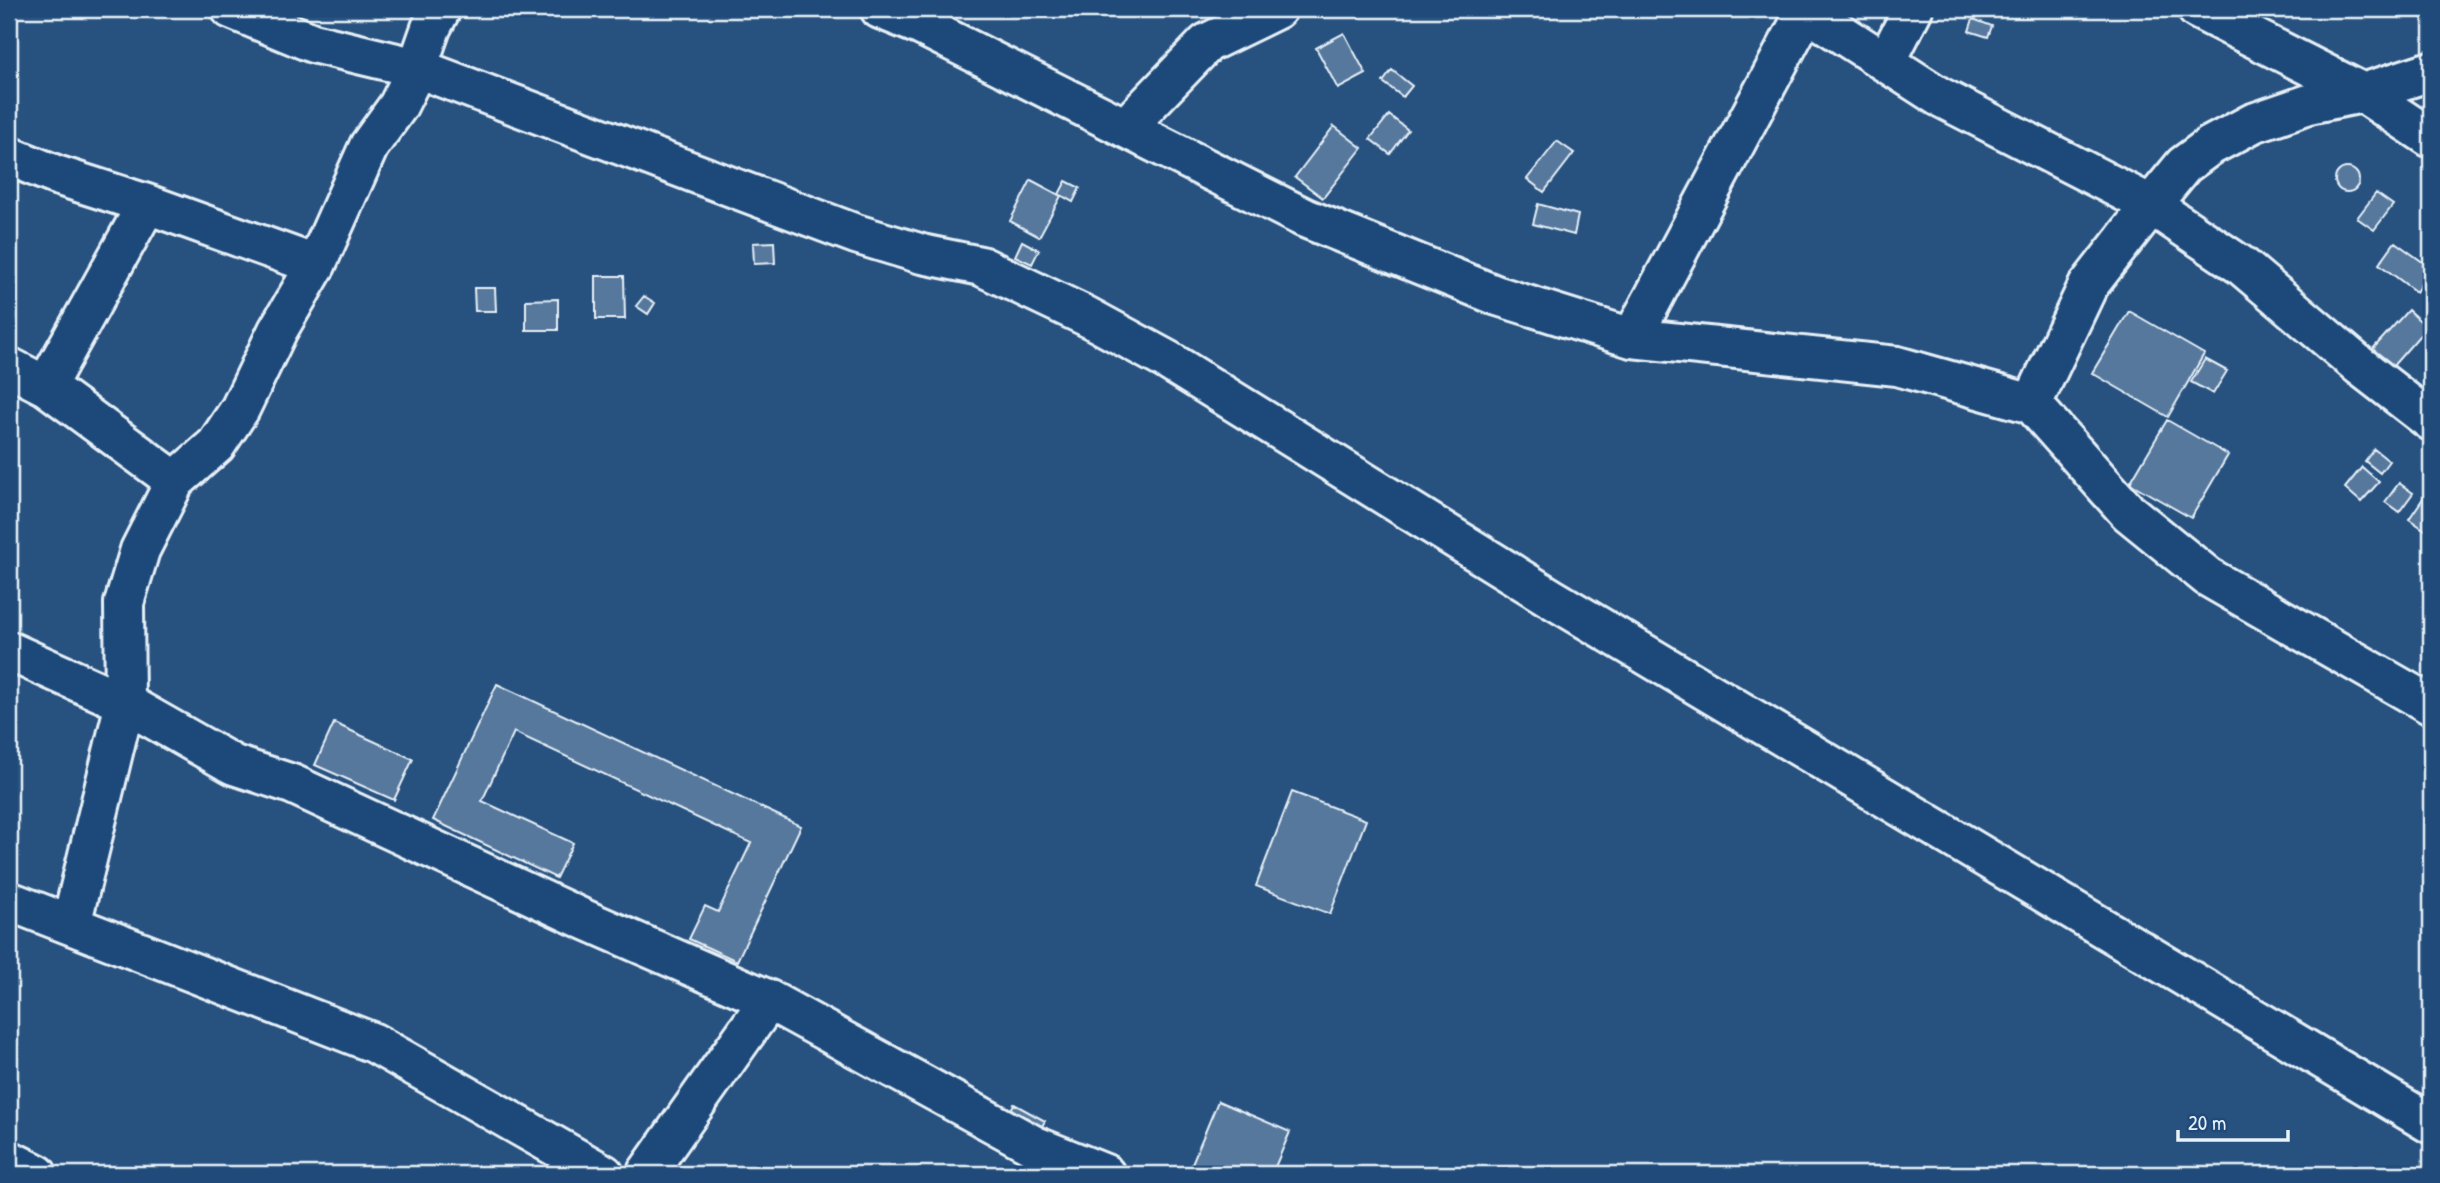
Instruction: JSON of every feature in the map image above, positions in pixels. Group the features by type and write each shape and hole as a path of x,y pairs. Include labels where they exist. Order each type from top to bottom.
{"street":[{"path":"231,9 313,43 417,68 856,234 922,254 981,266 1086,316 1167,360 1551,598 2431,1124"},
{"path":"71,925 125,703 124,603 140,550 175,481 216,445 240,409 278,330 316,265 369,146 398,106 441,9"},
{"path":"880,9 922,26 1305,218 1498,296 1632,338 1897,366 2032,404 2128,512 2208,577 2431,705"},
{"path":"1126,127 1206,43 1277,9"},
{"path":"1886,62 1913,9"},
{"path":"2197,9 2363,93 2431,138"},
{"path":"1632,338 1805,10 1938,96 2151,205 2242,266 2360,366 2431,421"},
{"path":"2032,404 2088,286 2184,165 2232,135 2309,104 2363,93 2431,71"},
{"path":"9,156 56,176 147,204 316,265"},
{"path":"46,386 147,204"},
{"path":"9,367 46,386 175,481"},
{"path":"9,651 125,703 234,765 292,784 579,917 769,1000 1035,1146 1105,1174"},
{"path":"9,901 374,1043 604,1174"},
{"path":"646,1174 769,1000"},
{"path":"9,1160 37,1174"}],"building":[{"path":"1996,9 2013,9 2010,15"},
{"path":"1973,19 1992,26 1988,37 1969,31"},
{"path":"1344,33 1366,74 1338,89 1316,48"},
{"path":"1392,70 1412,86 1403,97 1383,82"},
{"path":"1389,115 1408,130 1390,154 1370,139"},
{"path":"1334,126 1362,148 1323,198 1295,177"},
{"path":"1557,141 1574,153 1544,192 1527,179"},
{"path":"2347,168 2355,172 2359,180 2355,188 2347,192 2339,188 2335,180 2339,172"},
{"path":"1031,180 1061,196 1039,237 1010,221"},
{"path":"1066,181 1080,188 1073,202 1059,194"},
{"path":"2376,193 2393,205 2374,230 2357,218"},
{"path":"1538,204 1578,215 1574,235 1533,224"},
{"path":"1022,241 1039,250 1032,264 1015,256"},
{"path":"774,242 775,263 754,264 753,243"},
{"path":"2395,242 2431,268 2416,292 2379,264"},
{"path":"596,276 624,276 625,319 596,319"},
{"path":"474,288 495,288 496,311 475,311"},
{"path":"644,296 655,303 648,314 636,306"},
{"path":"558,299 558,330 526,330 526,300"},
{"path":"2408,310 2427,327 2391,368 2371,351"},
{"path":"2129,311 2204,354 2168,417 2092,373"},
{"path":"2205,359 2227,371 2213,394 2191,382"},
{"path":"2167,420 2228,455 2191,518 2130,483"},
{"path":"2374,449 2389,461 2380,473 2365,461"},
{"path":"2362,467 2379,482 2361,502 2345,488"},
{"path":"2399,483 2413,493 2399,512 2385,502"},
{"path":"2428,491 2431,493 2431,534 2409,519"},
{"path":"497,684 801,826 737,961 689,939 705,906 718,912 751,843 514,732 482,801 573,843 556,878 433,820"},
{"path":"334,723 413,759 394,800 315,765"},
{"path":"1292,792 1366,820 1330,914 1256,886"},
{"path":"1218,1101 1290,1132 1272,1174 1188,1173"},
{"path":"1014,1104 1045,1121 1032,1144 1001,1127"}]}
